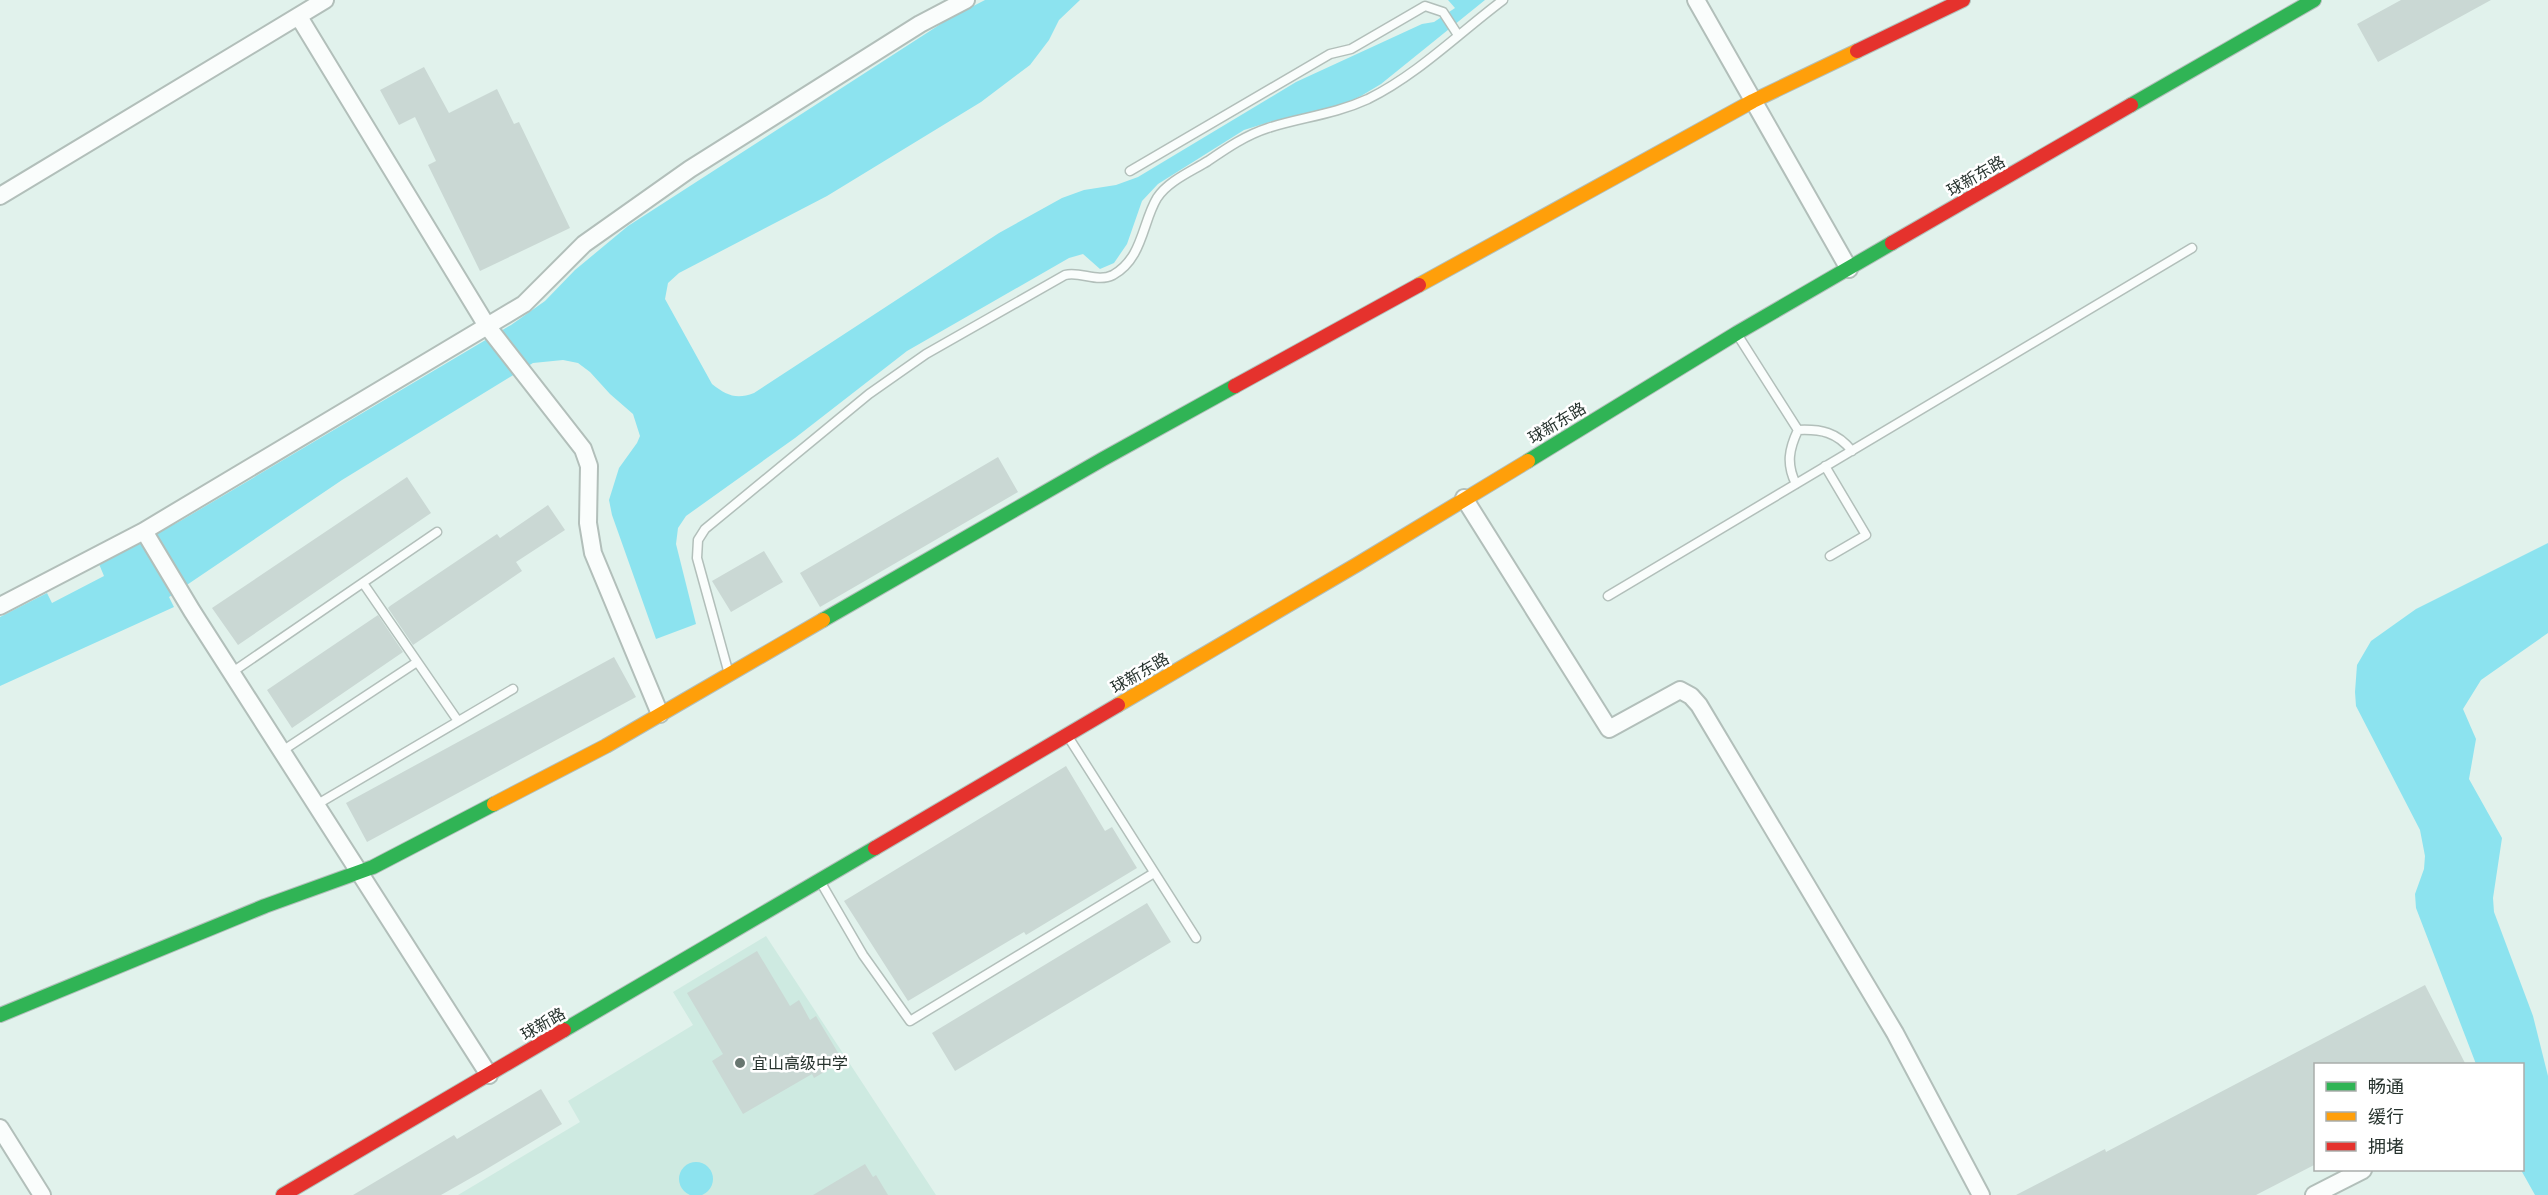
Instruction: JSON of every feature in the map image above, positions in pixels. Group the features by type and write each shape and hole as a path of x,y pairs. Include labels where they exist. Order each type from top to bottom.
{"street":[{"path":"0,196 325,0"},
{"path":"0,606 146,534 489,329 524,304 584,244 690,169 920,24 966,0"},
{"path":"1696,0 1849,269"},
{"path":"0,1015 265,906 360,873 595,752 1103,459 1753,101 1963,0"},
{"name":"球新东路","path":"820,880 1348,570 1737,333 2314,0"},
{"path":"299,17 489,329 578,441 587,457 588,524 594,553 660,714"},
{"path":"1464,498 1610,729 1680,690 1691,696 1699,705 1895,1033 1982,1195"},
{"path":"146,534 231,673 489,1075"},
{"name":"球新路","path":"283,1195 820,880"},
{"path":"0,1128 42,1195"},
{"path":"2314,1195 2361,1171"}],"lane":[{"path":"729,675 697,558 698,540 705,529 869,394 926,354 1065,275 1075,272 1101,278 1114,274 1136,252 1154,204 1166,188 1247,136 1269,128 1323,116 1370,98 1438,52 1503,0"},
{"path":"1130,171 1330,54 1352,49 1425,6 1443,12 1458,34"},
{"path":"1608,596 2193,248"},
{"path":"1737,333 1798,430"},
{"path":"1798,430 1827,431 1844,441 1852,451"},
{"path":"1796,484 1789,455 1798,430"},
{"path":"1825,466 1866,535 1830,556"},
{"path":"231,673 437,532"},
{"path":"363,583 458,721"},
{"path":"282,751 417,662"},
{"path":"316,805 513,688"},
{"path":"1067,735 1196,938"},
{"path":"820,880 863,955 910,1021 1154,873"}],"shaded area":[{"name":"宜山高级中学","path":"766,936 936,1195 458,1195 580,1122 568,1101 693,1025 673,992"}],"water":[{"path":"985,0 1080,0 1059,20 1049,40 1030,65 981,102 827,196 679,273 668,283 665,299 712,384 717,388 736,396 754,393 999,233 1062,198 1084,190 1116,185 1138,177 1296,82 1422,24 1434,22 1455,8 1448,0 1485,0 1381,84 1361,96 1326,112 1273,121 1244,130 1158,184 1142,201 1127,244 1114,263 1100,269 1083,254 1069,258 907,351 795,438 686,516 678,528 676,544 696,624 656,639 612,515 609,500 619,468 640,436 633,414 590,372 578,363 563,360 533,363 342,480 169,597 174,607 0,686 0,617 47,593 52,603 104,576 99,564 182,520 511,325 545,301 575,270 628,226 950,18"},
{"path":"2548,543 2548,633 2481,680 2463,709 2476,739 2469,779 2502,838 2493,898 2494,912 2533,1016 2548,1076 2548,1195 2535,1195 2522,1171 2524,1171 2524,1063 2476,1063 2416,908 2415,894 2424,869 2425,856 2420,830 2356,706 2357,665 2371,641 2416,609"},
{"path":"696,1162 708,1167 713,1179 708,1191 696,1196 684,1191 679,1179 684,1167"}],"building":[{"path":"2401,0 2491,0 2378,62 2357,24"},
{"path":"424,67 449,113 497,89 514,124 519,122 570,228 480,271 428,165 436,161 415,117 399,125 380,90"},
{"path":"998,457 1018,492 820,607 800,573"},
{"path":"407,477 431,513 238,645 212,608"},
{"path":"548,505 565,530 516,562 522,571 413,645 388,608 497,534 500,538"},
{"path":"764,551 783,582 731,612 712,581"},
{"path":"378,615 403,652 292,728 267,690"},
{"path":"614,657 636,697 367,842 346,803"},
{"path":"1066,766 1105,831 1112,827 1137,868 1026,935 1024,932 908,1001 844,901"},
{"path":"1147,903 1171,942 955,1071 932,1033"},
{"path":"757,951 790,1006 799,1000 810,1020 816,1016 843,1061 814,1078 812,1074 743,1114 712,1061 723,1054 687,993"},
{"path":"2425,985 2465,1063 2314,1063 2314,1165 2256,1195 2016,1195 2105,1149 2106,1152"},
{"path":"541,1089 562,1124 441,1195 353,1195 454,1135 457,1139"},
{"path":"865,1164 873,1177 876,1175 888,1195 813,1195"}],"traffic: fast":[{"path":"2131,105 2314,0"},
{"path":"1528,461 1737,333 1892,243"},
{"path":"823,620 1235,386"},
{"path":"0,1015 265,906 373,867 494,804"},
{"path":"564,1030 875,848"}],"traffic: slow":[{"path":"1419,285 1753,101 1857,51"},
{"path":"1118,705 1528,461"},
{"path":"494,804 606,746 823,620"}],"traffic: jam":[{"path":"1857,51 1963,0"},
{"path":"1892,243 2131,105"},
{"path":"1235,386 1419,285"},
{"path":"875,848 1118,705"},
{"path":"283,1195 564,1030"}],"place":[{"name":"宜山高级中学","path":"740,1063"}]}
